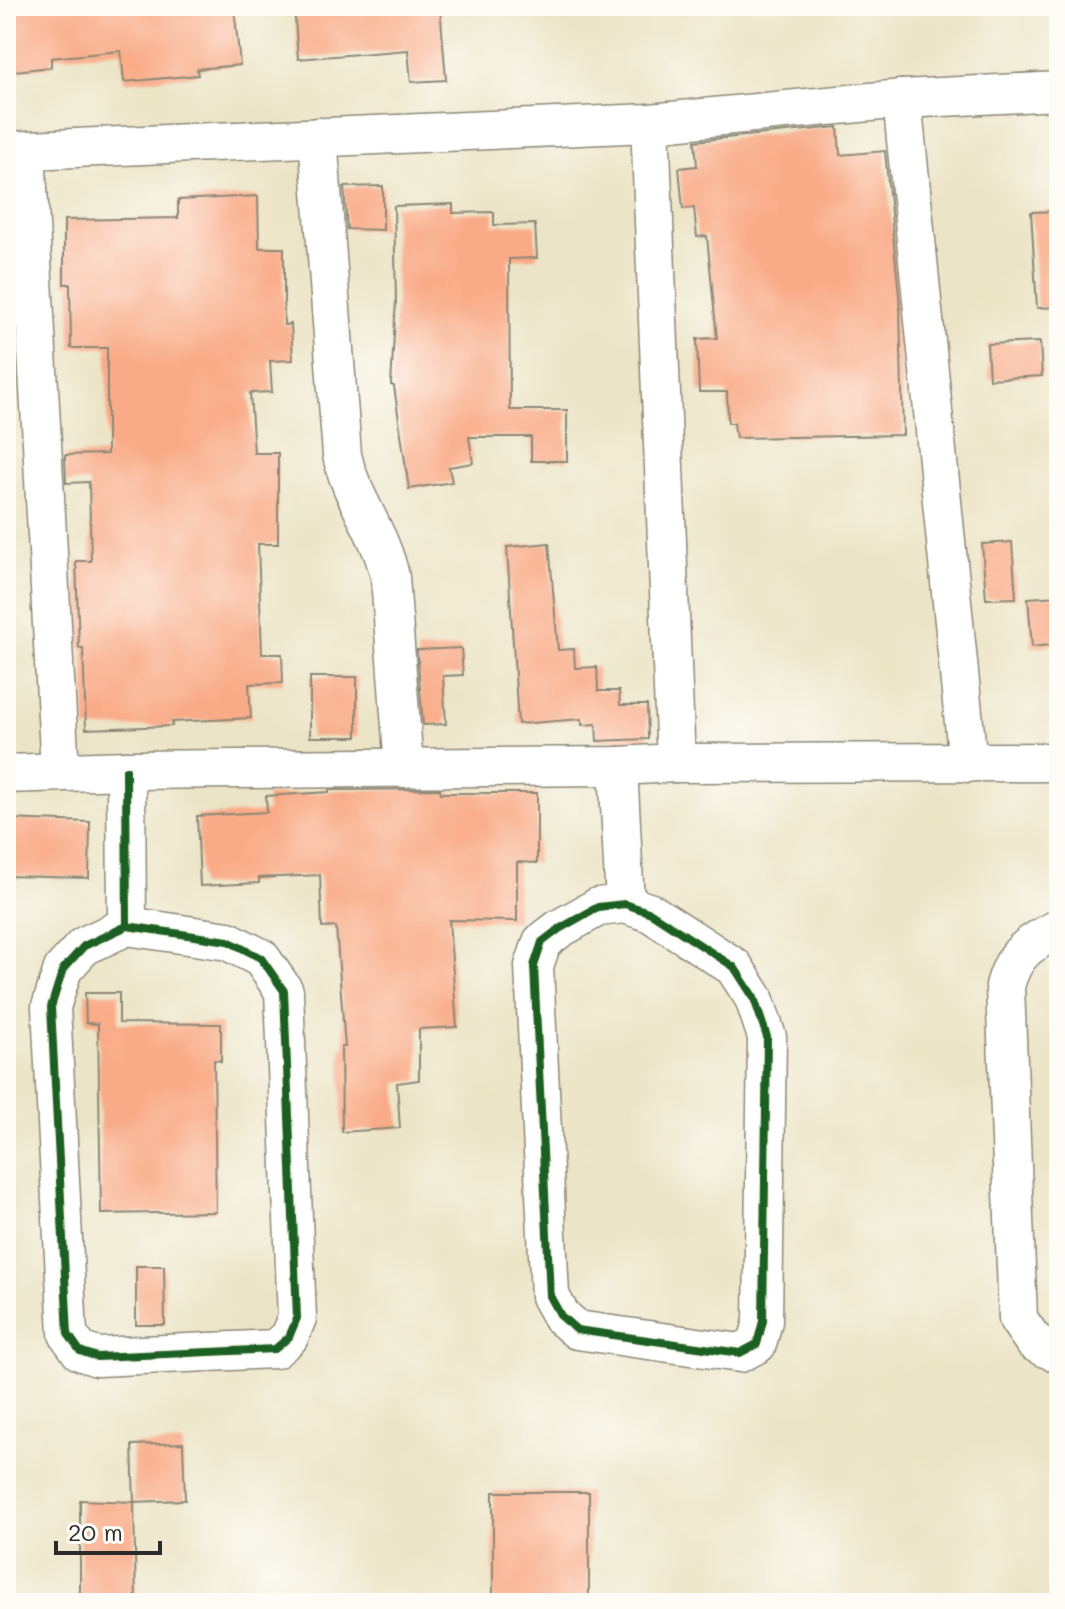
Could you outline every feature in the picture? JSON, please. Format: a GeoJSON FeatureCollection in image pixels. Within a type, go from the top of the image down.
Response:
{"type":"FeatureCollection","features":[{"type":"Feature","properties":{"kind":"street"},"geometry":{"type":"LineString","coordinates":[[60,771],[16,151],[650,123],[902,99],[1059,91]]}},
{"type":"Feature","properties":{"kind":"street"},"geometry":{"type":"LineString","coordinates":[[902,99],[968,763]]}},
{"type":"Feature","properties":{"kind":"street"},"geometry":{"type":"LineString","coordinates":[[650,123],[676,763]]}},
{"type":"Feature","properties":{"kind":"street"},"geometry":{"type":"LineString","coordinates":[[318,137],[342,455],[351,486],[382,549],[390,577],[404,768]]}},
{"type":"Feature","properties":{"kind":"street"},"geometry":{"type":"LineString","coordinates":[[6,774],[676,763],[1059,762]]}},
{"type":"Feature","properties":{"kind":"street"},"geometry":{"type":"LineString","coordinates":[[618,766],[625,904]]}},
{"type":"Feature","properties":{"kind":"street"},"geometry":{"type":"LineString","coordinates":[[126,770],[127,926]]}},
{"type":"Feature","properties":{"kind":"street"},"geometry":{"type":"LineString","coordinates":[[625,904],[651,913],[734,967],[754,998],[767,1037],[763,1321],[757,1344],[740,1353],[577,1330],[561,1316],[550,1296],[534,966],[542,942],[559,929],[598,907],[625,904]]}},
{"type":"Feature","properties":{"kind":"street"},"geometry":{"type":"LineString","coordinates":[[127,926],[228,941],[261,958],[284,991],[297,1318],[289,1337],[275,1349],[97,1357],[80,1351],[68,1334],[51,1007],[63,969],[84,946],[127,926]]}},
{"type":"Feature","properties":{"kind":"street"},"geometry":{"type":"LineString","coordinates":[[1059,928],[1029,943],[1011,965],[1005,986],[1018,1319],[1034,1342],[1059,1354]]}},
{"type":"Feature","properties":{"kind":"building"},"geometry":{"type":"Polygon","coordinates":[[[50,6],[234,6],[240,65],[197,69],[198,75],[124,82],[121,51],[51,58],[51,67],[6,72],[6,11],[50,6]]]}},
{"type":"Feature","properties":{"kind":"building"},"geometry":{"type":"Polygon","coordinates":[[[294,6],[440,6],[446,80],[411,82],[408,50],[298,59],[294,6]]]}},
{"type":"Feature","properties":{"kind":"building"},"geometry":{"type":"Polygon","coordinates":[[[838,127],[840,155],[885,151],[900,306],[903,435],[736,438],[734,423],[728,423],[727,392],[699,392],[697,339],[717,338],[707,236],[697,237],[694,208],[683,209],[679,168],[697,166],[695,141],[838,127]]]}},
{"type":"Feature","properties":{"kind":"building"},"geometry":{"type":"Polygon","coordinates":[[[383,186],[383,230],[347,229],[344,187],[383,186]]]}},
{"type":"Feature","properties":{"kind":"building"},"geometry":{"type":"Polygon","coordinates":[[[258,196],[259,248],[284,248],[284,325],[291,324],[293,360],[270,361],[272,392],[250,393],[254,453],[278,453],[278,544],[258,544],[262,654],[282,654],[283,683],[249,684],[251,718],[172,722],[172,726],[86,729],[76,561],[91,561],[89,482],[66,483],[65,455],[107,454],[107,348],[71,348],[70,284],[64,284],[64,220],[178,218],[178,200],[258,196]]]}},
{"type":"Feature","properties":{"kind":"building"},"geometry":{"type":"Polygon","coordinates":[[[453,204],[453,213],[494,212],[494,225],[535,224],[537,258],[509,259],[510,410],[567,410],[567,461],[531,461],[531,437],[469,437],[473,463],[449,467],[452,482],[409,489],[394,386],[391,385],[396,301],[394,206],[453,204]]]}},
{"type":"Feature","properties":{"kind":"building"},"geometry":{"type":"Polygon","coordinates":[[[1059,211],[1059,307],[1037,308],[1031,212],[1059,211]]]}},
{"type":"Feature","properties":{"kind":"building"},"geometry":{"type":"Polygon","coordinates":[[[1040,342],[1042,376],[989,379],[987,344],[1040,342]]]}},
{"type":"Feature","properties":{"kind":"building"},"geometry":{"type":"Polygon","coordinates":[[[1012,542],[1016,598],[986,599],[982,544],[1012,542]]]}},
{"type":"Feature","properties":{"kind":"building"},"geometry":{"type":"Polygon","coordinates":[[[549,543],[558,650],[574,649],[575,668],[597,667],[598,691],[619,691],[620,705],[647,705],[648,739],[597,741],[596,724],[582,725],[582,719],[518,724],[507,547],[549,543]]]}},
{"type":"Feature","properties":{"kind":"building"},"geometry":{"type":"Polygon","coordinates":[[[1059,596],[1059,644],[1032,647],[1028,598],[1059,596]]]}},
{"type":"Feature","properties":{"kind":"building"},"geometry":{"type":"Polygon","coordinates":[[[461,648],[463,675],[443,676],[446,724],[423,725],[417,650],[461,648]]]}},
{"type":"Feature","properties":{"kind":"building"},"geometry":{"type":"Polygon","coordinates":[[[310,677],[357,677],[357,737],[310,737],[310,677]]]}},
{"type":"Feature","properties":{"kind":"building"},"geometry":{"type":"Polygon","coordinates":[[[440,789],[441,793],[537,793],[537,863],[517,862],[517,921],[449,920],[457,1027],[419,1029],[419,1080],[397,1083],[400,1128],[342,1132],[341,1047],[345,1047],[336,927],[322,928],[320,875],[259,878],[259,883],[200,886],[197,816],[267,812],[266,796],[329,790],[440,789]]]}},
{"type":"Feature","properties":{"kind":"building"},"geometry":{"type":"Polygon","coordinates":[[[6,819],[90,822],[89,878],[6,876],[6,819]]]}},
{"type":"Feature","properties":{"kind":"building"},"geometry":{"type":"Polygon","coordinates":[[[85,993],[119,993],[119,1023],[221,1024],[221,1061],[214,1060],[216,1212],[101,1214],[98,1024],[86,1023],[85,993]]]}},
{"type":"Feature","properties":{"kind":"building"},"geometry":{"type":"Polygon","coordinates":[[[136,1266],[164,1266],[165,1325],[136,1325],[136,1266]]]}},
{"type":"Feature","properties":{"kind":"building"},"geometry":{"type":"Polygon","coordinates":[[[183,1443],[185,1500],[134,1502],[132,1445],[183,1443]]]}},
{"type":"Feature","properties":{"kind":"building"},"geometry":{"type":"Polygon","coordinates":[[[493,1492],[589,1492],[589,1603],[493,1603],[493,1492]]]}},
{"type":"Feature","properties":{"kind":"building"},"geometry":{"type":"Polygon","coordinates":[[[80,1500],[134,1502],[136,1603],[80,1603],[80,1500]]]}},
{"type":"Feature","properties":{"kind":"cycle path"},"geometry":{"type":"LineString","coordinates":[[126,770],[127,926],[84,946],[63,969],[51,1007],[68,1334],[80,1351],[97,1357],[275,1349],[289,1337],[297,1318],[284,991],[261,958],[228,941],[127,926]]}},
{"type":"Feature","properties":{"kind":"cycle path"},"geometry":{"type":"LineString","coordinates":[[625,904],[651,913],[734,967],[754,998],[767,1037],[763,1321],[757,1344],[740,1353],[577,1330],[561,1316],[550,1296],[534,966],[542,942],[559,929],[598,907],[625,904]]}}]}
